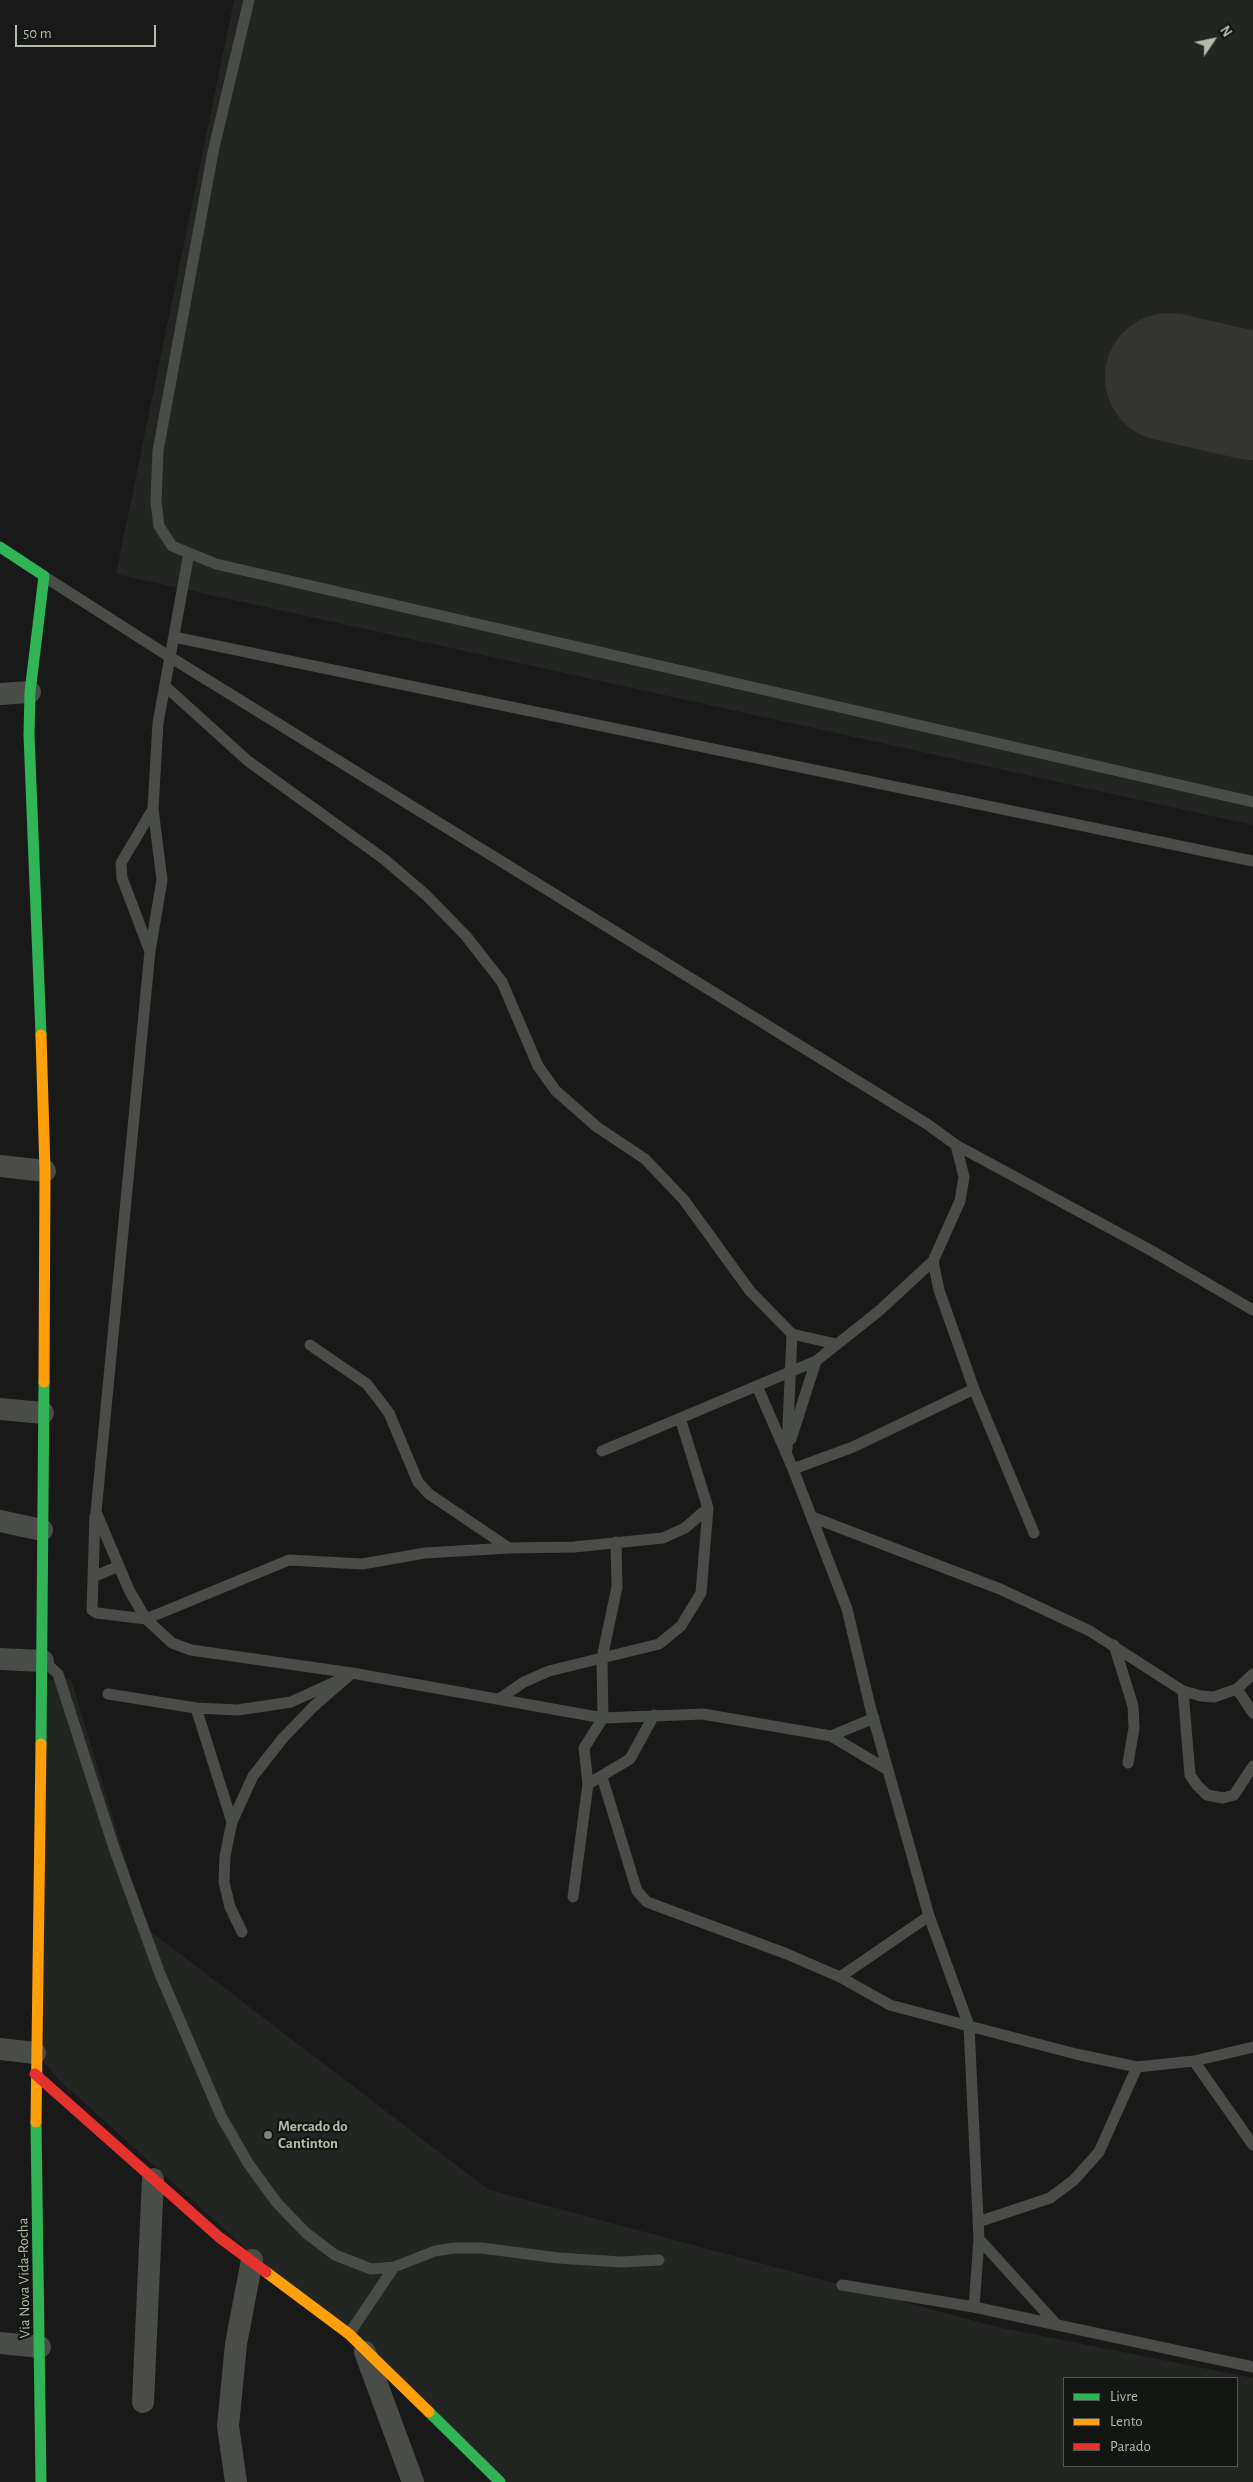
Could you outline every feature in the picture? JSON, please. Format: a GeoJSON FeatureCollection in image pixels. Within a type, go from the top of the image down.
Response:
{"type":"FeatureCollection","features":[{"type":"Feature","properties":{"kind":"street"},"geometry":{"type":"LineString","coordinates":[[0,547],[44,576]]}},
{"type":"Feature","properties":{"kind":"street","name":"Via Nova Vida-Rocha"},"geometry":{"type":"LineString","coordinates":[[41,2482],[35,2063],[43,1661],[42,1530],[45,1171],[36,881],[30,800],[30,692],[44,576]]}},
{"type":"Feature","properties":{"kind":"street"},"geometry":{"type":"LineString","coordinates":[[0,694],[30,692]]}},
{"type":"Feature","properties":{"kind":"street"},"geometry":{"type":"LineString","coordinates":[[0,1166],[45,1171]]}},
{"type":"Feature","properties":{"kind":"street"},"geometry":{"type":"LineString","coordinates":[[0,1409],[43,1413]]}},
{"type":"Feature","properties":{"kind":"street"},"geometry":{"type":"LineString","coordinates":[[0,1521],[42,1530]]}},
{"type":"Feature","properties":{"kind":"street"},"geometry":{"type":"LineString","coordinates":[[0,1659],[43,1661]]}},
{"type":"Feature","properties":{"kind":"street"},"geometry":{"type":"LineString","coordinates":[[0,2048],[35,2063],[153,2179],[219,2237],[349,2334],[365,2352],[500,2482]]}},
{"type":"Feature","properties":{"kind":"street"},"geometry":{"type":"LineString","coordinates":[[144,2402],[153,2179]]}},
{"type":"Feature","properties":{"kind":"street"},"geometry":{"type":"LineString","coordinates":[[236,2482],[228,2426],[236,2344],[252,2260]]}},
{"type":"Feature","properties":{"kind":"street"},"geometry":{"type":"LineString","coordinates":[[0,2343],[40,2347]]}},
{"type":"Feature","properties":{"kind":"street"},"geometry":{"type":"LineString","coordinates":[[365,2352],[413,2482]]}},
{"type":"Feature","properties":{"kind":"lane"},"geometry":{"type":"LineString","coordinates":[[249,0],[214,152],[158,451],[156,502],[159,526],[172,546],[216,564],[1253,802]]}},
{"type":"Feature","properties":{"kind":"lane"},"geometry":{"type":"LineString","coordinates":[[189,553],[158,723],[153,809],[162,880],[150,951],[96,1512],[92,1610],[97,1614],[146,1619],[289,1560],[362,1564],[424,1553],[509,1548],[574,1547],[663,1538],[685,1528],[708,1508]]}},
{"type":"Feature","properties":{"kind":"lane"},"geometry":{"type":"LineString","coordinates":[[44,576],[170,657],[927,1124],[956,1145],[1152,1251],[1253,1310]]}},
{"type":"Feature","properties":{"kind":"lane"},"geometry":{"type":"LineString","coordinates":[[174,638],[1253,861]]}},
{"type":"Feature","properties":{"kind":"lane"},"geometry":{"type":"LineString","coordinates":[[165,686],[248,761],[384,859],[426,895],[466,936],[502,982],[538,1066],[556,1091],[597,1127],[645,1159],[684,1200],[750,1292],[792,1334],[836,1344]]}},
{"type":"Feature","properties":{"kind":"lane"},"geometry":{"type":"LineString","coordinates":[[150,951],[122,878],[121,863],[153,809]]}},
{"type":"Feature","properties":{"kind":"lane"},"geometry":{"type":"LineString","coordinates":[[602,1451],[816,1361],[879,1311],[933,1261],[960,1201],[964,1177],[956,1145]]}},
{"type":"Feature","properties":{"kind":"lane"},"geometry":{"type":"LineString","coordinates":[[933,1261],[939,1290],[974,1389],[1034,1533]]}},
{"type":"Feature","properties":{"kind":"lane"},"geometry":{"type":"LineString","coordinates":[[786,1453],[792,1334]]}},
{"type":"Feature","properties":{"kind":"lane"},"geometry":{"type":"LineString","coordinates":[[310,1345],[367,1384],[389,1413],[418,1482],[429,1494],[509,1548]]}},
{"type":"Feature","properties":{"kind":"lane"},"geometry":{"type":"LineString","coordinates":[[786,1453],[816,1361]]}},
{"type":"Feature","properties":{"kind":"lane"},"geometry":{"type":"LineString","coordinates":[[757,1386],[793,1469],[847,1609],[874,1718],[928,1916],[969,2026],[979,2239],[974,2307]]}},
{"type":"Feature","properties":{"kind":"lane"},"geometry":{"type":"LineString","coordinates":[[793,1469],[853,1447],[974,1389]]}},
{"type":"Feature","properties":{"kind":"lane"},"geometry":{"type":"LineString","coordinates":[[499,1700],[524,1682],[549,1671],[659,1644],[681,1626],[701,1593],[708,1508],[680,1418]]}},
{"type":"Feature","properties":{"kind":"lane"},"geometry":{"type":"LineString","coordinates":[[96,1512],[129,1590],[146,1619],[172,1642],[191,1650],[352,1673],[603,1718],[703,1714],[831,1736],[888,1770]]}},
{"type":"Feature","properties":{"kind":"lane"},"geometry":{"type":"LineString","coordinates":[[812,1517],[1000,1589],[1114,1645],[1184,1691],[1201,1696],[1214,1697],[1237,1689],[1253,1674]]}},
{"type":"Feature","properties":{"kind":"lane"},"geometry":{"type":"LineString","coordinates":[[573,1897],[588,1784],[584,1748],[603,1718],[602,1658],[617,1587],[616,1542]]}},
{"type":"Feature","properties":{"kind":"lane"},"geometry":{"type":"LineString","coordinates":[[93,1577],[119,1566]]}},
{"type":"Feature","properties":{"kind":"lane"},"geometry":{"type":"LineString","coordinates":[[1114,1645],[1133,1706],[1134,1728],[1128,1763]]}},
{"type":"Feature","properties":{"kind":"lane"},"geometry":{"type":"LineString","coordinates":[[43,1661],[58,1674],[67,1697],[114,1848],[160,1974],[222,2116],[248,2163],[277,2202],[306,2233],[335,2255],[371,2269],[394,2267],[434,2251],[454,2248],[482,2248],[558,2258],[621,2262],[659,2260]]}},
{"type":"Feature","properties":{"kind":"lane"},"geometry":{"type":"LineString","coordinates":[[108,1694],[196,1708],[238,1710],[291,1702],[352,1673]]}},
{"type":"Feature","properties":{"kind":"lane"},"geometry":{"type":"LineString","coordinates":[[242,1932],[230,1907],[224,1882],[225,1856],[232,1822],[253,1776],[283,1738],[314,1706],[352,1673]]}},
{"type":"Feature","properties":{"kind":"lane"},"geometry":{"type":"LineString","coordinates":[[1237,1689],[1253,1712]]}},
{"type":"Feature","properties":{"kind":"lane"},"geometry":{"type":"LineString","coordinates":[[1184,1691],[1190,1774],[1197,1785],[1207,1794],[1223,1798],[1234,1795],[1253,1766]]}},
{"type":"Feature","properties":{"kind":"lane"},"geometry":{"type":"LineString","coordinates":[[196,1708],[232,1822]]}},
{"type":"Feature","properties":{"kind":"lane"},"geometry":{"type":"LineString","coordinates":[[588,1784],[630,1759],[654,1715]]}},
{"type":"Feature","properties":{"kind":"lane"},"geometry":{"type":"LineString","coordinates":[[831,1736],[874,1718]]}},
{"type":"Feature","properties":{"kind":"lane"},"geometry":{"type":"LineString","coordinates":[[602,1777],[636,1891],[647,1902],[787,1954],[840,1977],[890,2005],[1137,2067],[1194,2061],[1253,2047]]}},
{"type":"Feature","properties":{"kind":"lane"},"geometry":{"type":"LineString","coordinates":[[840,1977],[928,1916]]}},
{"type":"Feature","properties":{"kind":"lane"},"geometry":{"type":"LineString","coordinates":[[1194,2061],[1253,2145]]}},
{"type":"Feature","properties":{"kind":"lane"},"geometry":{"type":"LineString","coordinates":[[978,2222],[1050,2198],[1074,2180],[1099,2152],[1137,2067]]}},
{"type":"Feature","properties":{"kind":"lane"},"geometry":{"type":"LineString","coordinates":[[979,2239],[1056,2324]]}},
{"type":"Feature","properties":{"kind":"lane"},"geometry":{"type":"LineString","coordinates":[[349,2334],[394,2267]]}},
{"type":"Feature","properties":{"kind":"lane"},"geometry":{"type":"LineString","coordinates":[[842,2285],[974,2307],[1253,2366]]}},
{"type":"Feature","properties":{"kind":"shaded area"},"geometry":{"type":"Polygon","coordinates":[[[234,0],[1253,0],[1253,825],[116,574],[234,0]]]}},
{"type":"Feature","properties":{"kind":"shaded area","name":"Mercado do Cantinton"},"geometry":{"type":"Polygon","coordinates":[[[71,1679],[146,1928],[489,2190],[997,2327],[1253,2378],[1253,2482],[505,2482],[59,2080],[44,2062],[40,1681],[71,1679]]]}},
{"type":"Feature","properties":{"kind":"runway"},"geometry":{"type":"LineString","coordinates":[[1169,377],[1253,396]]}},
{"type":"Feature","properties":{"kind":"traffic: fast"},"geometry":{"type":"LineString","coordinates":[[0,547],[44,576],[30,692],[29,735],[41,1035]]}},
{"type":"Feature","properties":{"kind":"traffic: fast"},"geometry":{"type":"LineString","coordinates":[[41,1744],[44,1382]]}},
{"type":"Feature","properties":{"kind":"traffic: fast"},"geometry":{"type":"LineString","coordinates":[[36,2122],[41,2482]]}},
{"type":"Feature","properties":{"kind":"traffic: fast"},"geometry":{"type":"LineString","coordinates":[[429,2412],[500,2482]]}},
{"type":"Feature","properties":{"kind":"traffic: slow"},"geometry":{"type":"LineString","coordinates":[[41,1035],[45,1171],[44,1382]]}},
{"type":"Feature","properties":{"kind":"traffic: slow"},"geometry":{"type":"LineString","coordinates":[[36,2122],[41,1744]]}},
{"type":"Feature","properties":{"kind":"traffic: slow"},"geometry":{"type":"LineString","coordinates":[[266,2272],[349,2334],[429,2412]]}},
{"type":"Feature","properties":{"kind":"traffic: jam"},"geometry":{"type":"LineString","coordinates":[[35,2074],[219,2237],[266,2272]]}},
{"type":"Feature","properties":{"kind":"place","name":"Mercado do Cantinton"},"geometry":{"type":"Point","coordinates":[268,2135]}}]}
